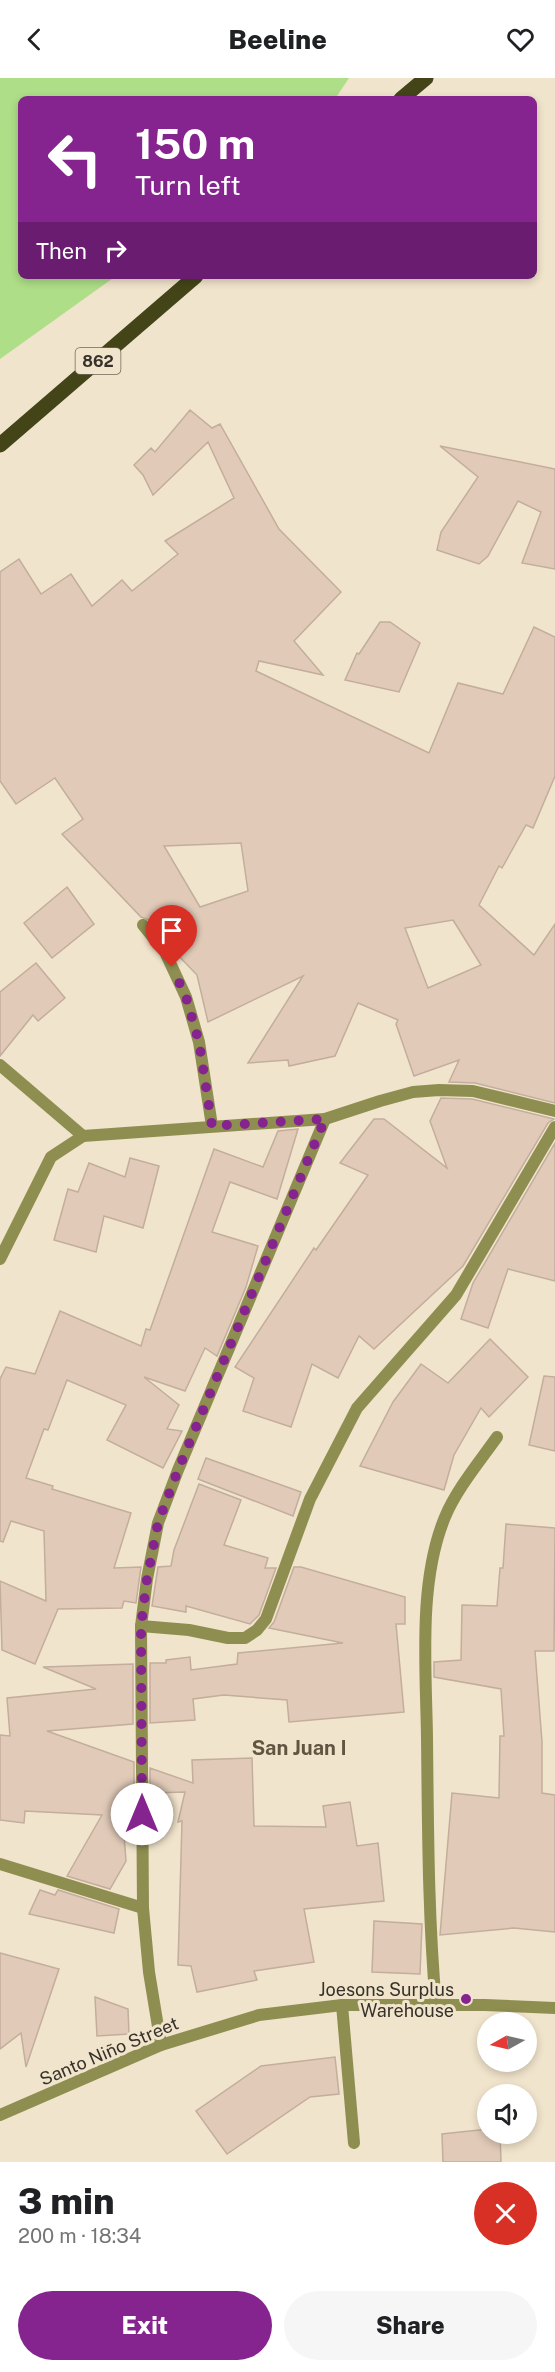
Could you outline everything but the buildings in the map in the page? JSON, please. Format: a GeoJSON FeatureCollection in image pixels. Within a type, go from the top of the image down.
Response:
{"type":"FeatureCollection","features":[{"type":"Feature","properties":{"kind":"main road"},"geometry":{"type":"LineString","coordinates":[[405,96],[426,78]]}},
{"type":"Feature","properties":{"kind":"main road","name":"862"},"geometry":{"type":"LineString","coordinates":[[0,445],[193,279]]}},
{"type":"Feature","properties":{"kind":"street"},"geometry":{"type":"LineString","coordinates":[[143,926],[165,952],[186,997],[199,1042],[212,1126]]}},
{"type":"Feature","properties":{"kind":"street"},"geometry":{"type":"LineString","coordinates":[[0,1065],[83,1136]]}},
{"type":"Feature","properties":{"kind":"street"},"geometry":{"type":"LineString","coordinates":[[0,1259],[51,1157],[83,1136],[325,1119],[413,1092],[439,1090],[473,1091],[555,1112]]}},
{"type":"Feature","properties":{"kind":"street"},"geometry":{"type":"LineString","coordinates":[[161,2045],[149,1972],[143,1908],[141,1626],[147,1579],[158,1523],[178,1470],[325,1119]]}},
{"type":"Feature","properties":{"kind":"street"},"geometry":{"type":"LineString","coordinates":[[141,1626],[189,1630],[228,1638],[245,1638],[258,1630],[266,1619],[310,1499],[357,1407],[456,1295],[555,1127]]}},
{"type":"Feature","properties":{"kind":"street"},"geometry":{"type":"LineString","coordinates":[[436,2005],[431,1954],[428,1846],[427,1602],[435,1548],[445,1515],[497,1437]]}},
{"type":"Feature","properties":{"kind":"street"},"geometry":{"type":"LineString","coordinates":[[0,1864],[143,1908]]}},
{"type":"Feature","properties":{"kind":"street"},"geometry":{"type":"LineString","coordinates":[[342,2005],[354,2143]]}},
{"type":"Feature","properties":{"kind":"street","name":"Santo Niño Street"},"geometry":{"type":"LineString","coordinates":[[0,2115],[161,2045],[259,2015],[342,2005],[555,2008]]}},
{"type":"Feature","properties":{"kind":"shaded area"},"geometry":{"type":"Polygon","coordinates":[[[0,78],[349,78],[337,96],[18,96],[18,279],[112,279],[0,359],[0,78]]]}},
{"type":"Feature","properties":{"kind":"place","name":"Joesons Surplus Warehouse"},"geometry":{"type":"Point","coordinates":[466,1999]}},
{"type":"Feature","properties":{"kind":"district","name":"San Juan I"},"geometry":{"type":"Point","coordinates":[299,1748]}},
{"type":"Feature","properties":{"kind":"route"},"geometry":{"type":"LineString","coordinates":[[142,1814],[141,1626],[158,1523],[325,1119],[212,1126],[199,1042],[186,997],[172,967]]}}]}
